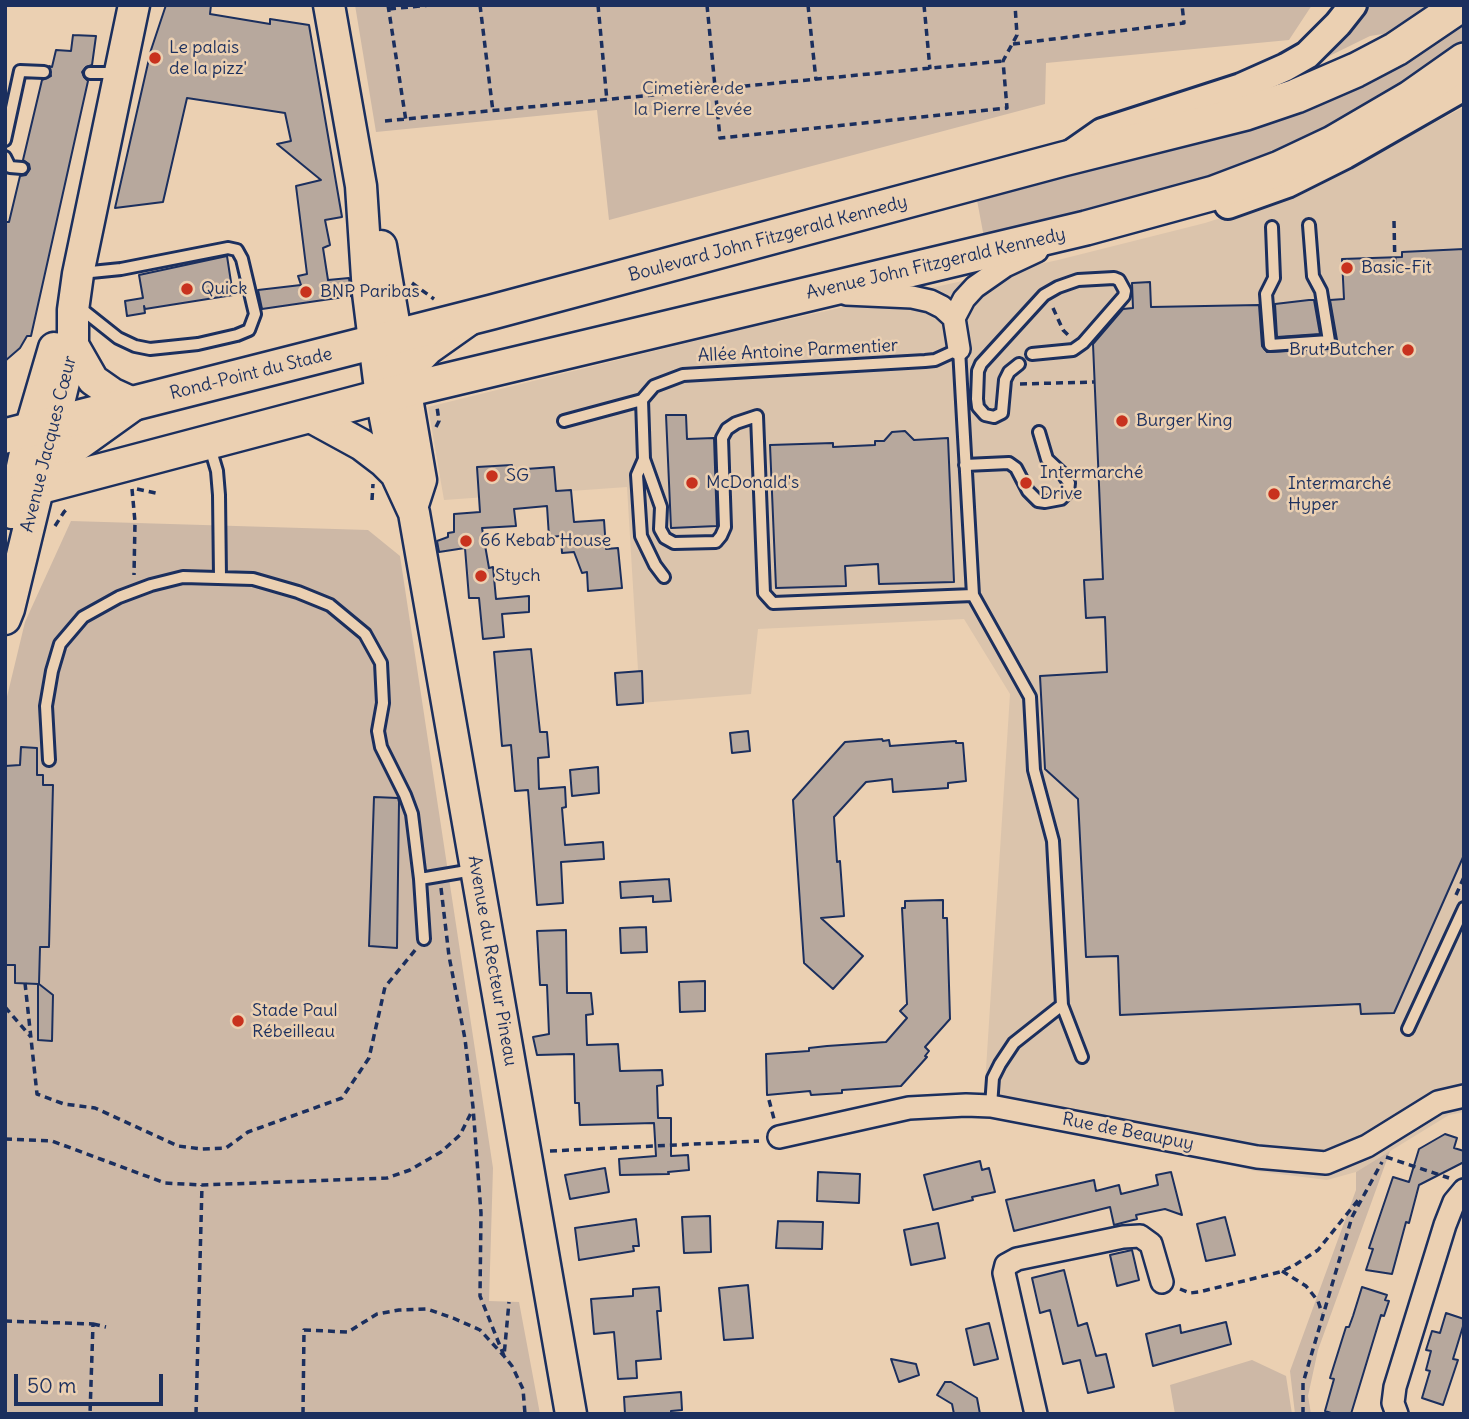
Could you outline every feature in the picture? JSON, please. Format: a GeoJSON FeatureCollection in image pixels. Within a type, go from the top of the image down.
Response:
{"type":"FeatureCollection","features":[{"type":"Feature","properties":{"kind":"main road","name":"Avenue Jacques Cœur"},"geometry":{"type":"LineString","coordinates":[[5,545],[26,486],[30,430],[73,345],[73,306],[105,73],[134,5]]}},
{"type":"Feature","properties":{"kind":"main road","name":"Avenue du Recteur Pineau"},"geometry":{"type":"LineString","coordinates":[[329,5],[361,186],[383,254],[385,339],[421,480],[412,508]]}},
{"type":"Feature","properties":{"kind":"main road"},"geometry":{"type":"LineString","coordinates":[[1063,159],[1246,113],[1296,96],[1396,49],[1461,5]]}},
{"type":"Feature","properties":{"kind":"main road","name":"Avenue John Fitzgerald Kennedy"},"geometry":{"type":"LineString","coordinates":[[397,388],[816,293],[1086,228],[1214,193],[1280,168],[1360,129],[1464,60]]}},
{"type":"Feature","properties":{"kind":"main road","name":"Boulevard John Fitzgerald Kennedy"},"geometry":{"type":"LineString","coordinates":[[472,317],[1063,159]]}},
{"type":"Feature","properties":{"kind":"main road","name":"Avenue Jacques Cœur"},"geometry":{"type":"LineString","coordinates":[[5,618],[9,609],[26,486],[30,430],[56,342],[73,306]]}},
{"type":"Feature","properties":{"kind":"main road"},"geometry":{"type":"LineString","coordinates":[[26,486],[309,416],[397,388],[428,348],[472,317]]}},
{"type":"Feature","properties":{"kind":"main road","name":"Rond-Point du Stade"},"geometry":{"type":"LineString","coordinates":[[30,430],[472,317]]}},
{"type":"Feature","properties":{"kind":"main road"},"geometry":{"type":"LineString","coordinates":[[26,486],[135,404],[113,394],[93,380],[73,345]]}},
{"type":"Feature","properties":{"kind":"main road","name":"Avenue du Recteur Pineau"},"geometry":{"type":"LineString","coordinates":[[397,388],[396,474],[412,508],[571,1414]]}},
{"type":"Feature","properties":{"kind":"main road"},"geometry":{"type":"LineString","coordinates":[[309,416],[362,445],[396,474]]}},
{"type":"Feature","properties":{"kind":"street"},"geometry":{"type":"LineString","coordinates":[[1063,159],[1101,132],[1241,87],[1296,62],[1324,39],[1353,5]]}},
{"type":"Feature","properties":{"kind":"street"},"geometry":{"type":"LineString","coordinates":[[958,349],[954,318],[964,299],[975,287],[1005,266],[1086,228],[1139,231],[1287,184],[1345,155],[1464,87]]}},
{"type":"Feature","properties":{"kind":"street"},"geometry":{"type":"LineString","coordinates":[[816,293],[912,297],[942,307],[954,318]]}},
{"type":"Feature","properties":{"kind":"street","name":"Rue de Beaupuy"},"geometry":{"type":"LineString","coordinates":[[779,1138],[909,1108],[991,1106],[1257,1157],[1316,1164],[1376,1151],[1438,1102],[1464,1096]]}},
{"type":"Feature","properties":{"kind":"street"},"geometry":{"type":"LineString","coordinates":[[1397,1414],[1393,1403],[1395,1387],[1445,1225],[1460,1186]]}},
{"type":"Feature","properties":{"kind":"street"},"geometry":{"type":"LineString","coordinates":[[1036,1414],[1004,1273],[1006,1265],[1017,1259],[1123,1237],[1140,1236],[1151,1244],[1162,1282]]}},
{"type":"Feature","properties":{"kind":"lane"},"geometry":{"type":"LineString","coordinates":[[5,139],[20,71],[44,72]]}},
{"type":"Feature","properties":{"kind":"lane"},"geometry":{"type":"LineString","coordinates":[[5,157],[10,167],[22,169]]}},
{"type":"Feature","properties":{"kind":"lane"},"geometry":{"type":"LineString","coordinates":[[1272,227],[1274,278],[1266,294],[1270,345],[1329,341],[1321,291],[1313,276],[1309,225]]}},
{"type":"Feature","properties":{"kind":"lane"},"geometry":{"type":"LineString","coordinates":[[73,306],[118,338],[150,349],[226,339],[249,330],[254,319],[255,308],[243,259],[237,250],[228,248],[121,269],[78,274]]}},
{"type":"Feature","properties":{"kind":"lane"},"geometry":{"type":"LineString","coordinates":[[1019,364],[1009,372],[1005,380],[1002,413],[994,417],[985,415],[978,407],[978,371],[1042,298],[1058,287],[1078,280],[1119,280],[1125,291],[1124,296],[1079,346],[1073,350],[1032,354]]}},
{"type":"Feature","properties":{"kind":"lane"},"geometry":{"type":"LineString","coordinates":[[958,349],[973,594],[1030,697],[1034,770],[1053,841],[1062,1004],[1082,1057]]}},
{"type":"Feature","properties":{"kind":"lane","name":"Allée Antoine Parmentier"},"geometry":{"type":"LineString","coordinates":[[564,421],[642,400],[654,386],[683,375],[925,361],[935,360],[958,349]]}},
{"type":"Feature","properties":{"kind":"lane"},"geometry":{"type":"LineString","coordinates":[[642,400],[644,458],[661,507],[660,529],[665,538],[674,543],[716,542],[725,527],[722,438],[727,429],[736,423],[757,416],[764,593],[773,603],[973,594]]}},
{"type":"Feature","properties":{"kind":"lane"},"geometry":{"type":"LineString","coordinates":[[965,464],[1009,463],[1016,468],[1028,491],[1038,501],[1061,499],[1068,492],[1069,484],[1063,474],[1047,459],[1039,432]]}},
{"type":"Feature","properties":{"kind":"lane"},"geometry":{"type":"LineString","coordinates":[[209,442],[217,471],[219,495],[220,577]]}},
{"type":"Feature","properties":{"kind":"lane"},"geometry":{"type":"LineString","coordinates":[[644,458],[637,475],[641,536],[664,577]]}},
{"type":"Feature","properties":{"kind":"lane"},"geometry":{"type":"LineString","coordinates":[[49,760],[46,706],[52,671],[60,643],[83,617],[133,592],[183,578],[253,579],[330,605],[365,634],[381,663],[383,703],[378,731],[390,767],[412,814],[424,939]]}},
{"type":"Feature","properties":{"kind":"lane"},"geometry":{"type":"LineString","coordinates":[[420,879],[475,869]]}},
{"type":"Feature","properties":{"kind":"lane"},"geometry":{"type":"LineString","coordinates":[[1408,1029],[1464,908]]}},
{"type":"Feature","properties":{"kind":"lane"},"geometry":{"type":"LineString","coordinates":[[991,1106],[993,1078],[1014,1043],[1062,1004]]}},
{"type":"Feature","properties":{"kind":"path"},"geometry":{"type":"LineString","coordinates":[[406,121],[388,7],[430,5]]}},
{"type":"Feature","properties":{"kind":"path"},"geometry":{"type":"LineString","coordinates":[[480,5],[493,112]]}},
{"type":"Feature","properties":{"kind":"path"},"geometry":{"type":"LineString","coordinates":[[598,5],[607,101]]}},
{"type":"Feature","properties":{"kind":"path"},"geometry":{"type":"LineString","coordinates":[[706,5],[720,138],[1007,108],[1003,61],[1017,36],[1015,5]]}},
{"type":"Feature","properties":{"kind":"path"},"geometry":{"type":"LineString","coordinates":[[808,5],[816,80]]}},
{"type":"Feature","properties":{"kind":"path"},"geometry":{"type":"LineString","coordinates":[[924,5],[930,68]]}},
{"type":"Feature","properties":{"kind":"path"},"geometry":{"type":"LineString","coordinates":[[1012,44],[1184,23],[1182,5]]}},
{"type":"Feature","properties":{"kind":"path"},"geometry":{"type":"LineString","coordinates":[[385,121],[1003,61]]}},
{"type":"Feature","properties":{"kind":"path"},"geometry":{"type":"LineString","coordinates":[[1394,221],[1395,271]]}},
{"type":"Feature","properties":{"kind":"path"},"geometry":{"type":"LineString","coordinates":[[1042,298],[1055,310],[1063,330],[1079,346]]}},
{"type":"Feature","properties":{"kind":"path"},"geometry":{"type":"LineString","coordinates":[[1005,380],[1018,384],[1095,382]]}},
{"type":"Feature","properties":{"kind":"path"},"geometry":{"type":"LineString","coordinates":[[132,487],[135,522],[133,592]]}},
{"type":"Feature","properties":{"kind":"path"},"geometry":{"type":"LineString","coordinates":[[120,491],[132,487],[160,494]]}},
{"type":"Feature","properties":{"kind":"path"},"geometry":{"type":"LineString","coordinates":[[51,534],[64,512],[73,504]]}},
{"type":"Feature","properties":{"kind":"path"},"geometry":{"type":"LineString","coordinates":[[440,876],[449,956],[465,1039],[473,1107],[481,1213],[480,1296],[504,1356]]}},
{"type":"Feature","properties":{"kind":"path"},"geometry":{"type":"LineString","coordinates":[[25,984],[37,1094],[64,1104],[95,1108],[178,1146],[226,1148],[247,1132],[342,1098],[369,1058],[385,987],[424,939]]}},
{"type":"Feature","properties":{"kind":"path"},"geometry":{"type":"LineString","coordinates":[[5,1007],[31,1037]]}},
{"type":"Feature","properties":{"kind":"path"},"geometry":{"type":"LineString","coordinates":[[5,1139],[52,1141],[165,1183],[202,1185],[387,1178],[410,1170],[441,1152],[460,1135],[473,1107]]}},
{"type":"Feature","properties":{"kind":"path"},"geometry":{"type":"LineString","coordinates":[[544,1151],[779,1138]]}},
{"type":"Feature","properties":{"kind":"path"},"geometry":{"type":"LineString","coordinates":[[1303,1414],[1303,1383],[1322,1314],[1352,1217],[1366,1189],[1376,1151],[1460,1186]]}},
{"type":"Feature","properties":{"kind":"path"},"geometry":{"type":"LineString","coordinates":[[196,1414],[202,1185]]}},
{"type":"Feature","properties":{"kind":"path"},"geometry":{"type":"LineString","coordinates":[[1162,1282],[1194,1293],[1282,1271],[1318,1250],[1366,1189]]}},
{"type":"Feature","properties":{"kind":"path"},"geometry":{"type":"LineString","coordinates":[[1282,1271],[1306,1286],[1318,1301],[1322,1314]]}},
{"type":"Feature","properties":{"kind":"path"},"geometry":{"type":"LineString","coordinates":[[504,1356],[509,1302]]}},
{"type":"Feature","properties":{"kind":"path"},"geometry":{"type":"LineString","coordinates":[[303,1414],[304,1330],[348,1332],[377,1314],[426,1309],[480,1330],[512,1366],[523,1389],[525,1414]]}},
{"type":"Feature","properties":{"kind":"path"},"geometry":{"type":"LineString","coordinates":[[5,1321],[93,1324],[106,1327]]}},
{"type":"Feature","properties":{"kind":"path"},"geometry":{"type":"LineString","coordinates":[[90,1414],[93,1324]]}},
{"type":"Feature","properties":{"kind":"shaded area"},"geometry":{"type":"Polygon","coordinates":[[[1464,107],[1464,1112],[1449,1115],[1356,1172],[1327,1180],[1255,1171],[1160,1148],[983,1116],[1010,694],[964,619],[758,629],[751,694],[640,703],[627,487],[444,500],[428,407],[735,331],[1058,260],[1205,223],[1286,197],[1338,174],[1464,107]]]}},
{"type":"Feature","properties":{"kind":"green space","name":"Cimetière de la Pierre Levée"},"geometry":{"type":"Polygon","coordinates":[[[355,5],[1312,5],[1289,40],[1046,63],[1045,104],[609,220],[597,110],[376,132],[355,5]]]}},
{"type":"Feature","properties":{"kind":"green space"},"geometry":{"type":"Polygon","coordinates":[[[1361,5],[1433,5],[1389,33],[1370,36],[1309,66],[1361,5]]]}},
{"type":"Feature","properties":{"kind":"green space"},"geometry":{"type":"Polygon","coordinates":[[[1464,11],[1464,50],[1286,156],[985,243],[977,200],[1028,178],[1233,125],[1464,11]]]}},
{"type":"Feature","properties":{"kind":"green space","name":"Stade Paul Rébeilleau"},"geometry":{"type":"Polygon","coordinates":[[[71,521],[368,530],[400,556],[493,1168],[489,1301],[519,1302],[540,1414],[5,1414],[5,705],[25,622],[71,521]]]}},
{"type":"Feature","properties":{"kind":"green space"},"geometry":{"type":"Polygon","coordinates":[[[1390,1151],[1318,1350],[1308,1396],[1311,1414],[1295,1414],[1290,1371],[1356,1190],[1356,1172],[1390,1151]]]}},
{"type":"Feature","properties":{"kind":"green space"},"geometry":{"type":"Polygon","coordinates":[[[1252,1360],[1286,1376],[1292,1414],[1175,1414],[1170,1385],[1252,1360]]]}},
{"type":"Feature","properties":{"kind":"building"},"geometry":{"type":"Polygon","coordinates":[[[166,5],[211,5],[210,14],[270,24],[270,19],[309,25],[342,217],[325,220],[330,245],[323,248],[328,280],[349,278],[351,296],[262,309],[258,290],[301,285],[298,276],[307,274],[296,186],[321,180],[277,144],[291,141],[285,113],[187,98],[163,202],[115,208],[151,50],[166,5]]]}},
{"type":"Feature","properties":{"kind":"building"},"geometry":{"type":"Polygon","coordinates":[[[73,35],[96,36],[92,65],[82,72],[88,81],[31,336],[27,336],[20,348],[5,361],[5,222],[9,222],[20,176],[26,175],[30,169],[29,164],[23,160],[42,80],[51,76],[49,66],[52,67],[56,50],[71,51],[73,35]]]}},
{"type":"Feature","properties":{"kind":"building"},"geometry":{"type":"Polygon","coordinates":[[[1464,249],[1464,855],[1394,1013],[1361,1014],[1360,1004],[1120,1015],[1118,956],[1086,957],[1078,799],[1045,769],[1040,676],[1107,672],[1105,617],[1086,618],[1084,580],[1103,579],[1093,344],[1123,309],[1133,308],[1132,283],[1150,282],[1151,307],[1259,305],[1262,346],[1267,352],[1330,349],[1336,345],[1337,340],[1330,300],[1344,299],[1342,259],[1402,257],[1402,252],[1464,249]]]}},
{"type":"Feature","properties":{"kind":"building","name":"Quick"},"geometry":{"type":"Polygon","coordinates":[[[227,256],[233,295],[145,309],[144,306],[145,313],[127,316],[125,301],[143,298],[139,275],[227,256]]]}},
{"type":"Feature","properties":{"kind":"building"},"geometry":{"type":"Polygon","coordinates":[[[1314,300],[1320,334],[1277,337],[1275,304],[1314,300]]]}},
{"type":"Feature","properties":{"kind":"building","name":"McDonald's"},"geometry":{"type":"Polygon","coordinates":[[[666,415],[686,415],[687,439],[714,438],[717,526],[671,528],[666,415]]]}},
{"type":"Feature","properties":{"kind":"building"},"geometry":{"type":"Polygon","coordinates":[[[905,431],[914,440],[948,438],[954,582],[879,584],[878,564],[845,566],[846,586],[776,588],[770,445],[875,445],[875,441],[884,441],[892,432],[905,431]]]}},
{"type":"Feature","properties":{"kind":"building"},"geometry":{"type":"Polygon","coordinates":[[[512,465],[512,470],[554,467],[556,491],[571,490],[574,522],[604,520],[606,549],[618,548],[622,588],[588,591],[587,572],[582,573],[574,552],[562,553],[561,536],[549,537],[547,506],[514,509],[516,526],[482,528],[489,568],[493,567],[496,599],[529,596],[529,612],[502,614],[504,637],[483,639],[479,598],[469,598],[465,548],[439,552],[437,541],[454,532],[454,514],[480,512],[477,467],[512,465]]]}},
{"type":"Feature","properties":{"kind":"building"},"geometry":{"type":"Polygon","coordinates":[[[531,649],[540,732],[547,732],[549,757],[538,758],[539,789],[565,787],[566,807],[562,808],[565,845],[603,842],[604,859],[561,862],[563,903],[537,905],[528,790],[515,791],[511,745],[502,746],[494,652],[531,649]]]}},
{"type":"Feature","properties":{"kind":"building"},"geometry":{"type":"Polygon","coordinates":[[[642,671],[643,703],[617,705],[615,673],[642,671]]]}},
{"type":"Feature","properties":{"kind":"building"},"geometry":{"type":"Polygon","coordinates":[[[748,731],[750,751],[732,753],[730,733],[748,731]]]}},
{"type":"Feature","properties":{"kind":"building"},"geometry":{"type":"Polygon","coordinates":[[[889,740],[890,746],[956,741],[963,743],[966,781],[948,783],[948,788],[893,792],[892,779],[866,782],[834,817],[844,916],[821,918],[863,956],[833,989],[804,963],[793,800],[845,742],[889,740]]]}},
{"type":"Feature","properties":{"kind":"building"},"geometry":{"type":"Polygon","coordinates":[[[21,747],[37,748],[37,775],[43,775],[43,785],[53,785],[49,947],[40,947],[39,984],[53,995],[52,1041],[38,1040],[38,984],[15,983],[15,965],[5,965],[5,766],[20,765],[21,747]]]}},
{"type":"Feature","properties":{"kind":"building"},"geometry":{"type":"Polygon","coordinates":[[[598,767],[599,793],[572,796],[570,770],[598,767]]]}},
{"type":"Feature","properties":{"kind":"building"},"geometry":{"type":"Polygon","coordinates":[[[374,797],[398,798],[399,802],[397,948],[369,946],[374,797]]]}},
{"type":"Feature","properties":{"kind":"building"},"geometry":{"type":"Polygon","coordinates":[[[669,879],[671,901],[653,902],[653,896],[621,898],[620,882],[669,879]]]}},
{"type":"Feature","properties":{"kind":"building"},"geometry":{"type":"Polygon","coordinates":[[[943,900],[943,918],[947,918],[950,1019],[925,1047],[929,1051],[925,1056],[927,1057],[901,1086],[842,1090],[842,1093],[811,1095],[810,1091],[767,1095],[766,1054],[886,1042],[907,1018],[900,1011],[907,1004],[902,908],[905,908],[905,901],[943,900]]]}},
{"type":"Feature","properties":{"kind":"building"},"geometry":{"type":"Polygon","coordinates":[[[646,927],[647,952],[621,953],[620,928],[646,927]]]}},
{"type":"Feature","properties":{"kind":"building"},"geometry":{"type":"Polygon","coordinates":[[[566,930],[567,993],[591,993],[593,1014],[586,1015],[587,1045],[618,1044],[620,1071],[662,1070],[663,1085],[657,1086],[658,1118],[671,1118],[671,1156],[688,1155],[689,1170],[668,1172],[669,1174],[620,1175],[619,1159],[656,1156],[654,1123],[580,1125],[579,1103],[575,1103],[574,1054],[537,1055],[533,1037],[549,1034],[547,985],[540,985],[537,931],[566,930]]]}},
{"type":"Feature","properties":{"kind":"building"},"geometry":{"type":"Polygon","coordinates":[[[705,981],[705,1011],[680,1012],[679,982],[705,981]]]}},
{"type":"Feature","properties":{"kind":"building"},"geometry":{"type":"Polygon","coordinates":[[[1445,1134],[1457,1138],[1454,1148],[1464,1151],[1464,1162],[1419,1185],[1392,1274],[1366,1270],[1373,1249],[1369,1248],[1393,1177],[1409,1182],[1419,1149],[1445,1134]]]}},
{"type":"Feature","properties":{"kind":"building"},"geometry":{"type":"Polygon","coordinates":[[[980,1161],[982,1170],[989,1168],[995,1192],[933,1210],[924,1175],[980,1161]]]}},
{"type":"Feature","properties":{"kind":"building"},"geometry":{"type":"Polygon","coordinates":[[[605,1168],[609,1192],[570,1199],[565,1175],[605,1168]]]}},
{"type":"Feature","properties":{"kind":"building"},"geometry":{"type":"Polygon","coordinates":[[[818,1172],[860,1174],[859,1203],[817,1201],[818,1172]]]}},
{"type":"Feature","properties":{"kind":"building"},"geometry":{"type":"Polygon","coordinates":[[[1171,1172],[1182,1215],[1165,1209],[1136,1215],[1137,1219],[1114,1225],[1110,1207],[1014,1231],[1006,1200],[1094,1180],[1096,1191],[1119,1185],[1121,1194],[1158,1185],[1156,1175],[1171,1172]]]}},
{"type":"Feature","properties":{"kind":"building"},"geometry":{"type":"Polygon","coordinates":[[[710,1216],[711,1252],[684,1253],[682,1217],[710,1216]]]}},
{"type":"Feature","properties":{"kind":"building"},"geometry":{"type":"Polygon","coordinates":[[[1225,1217],[1235,1255],[1206,1261],[1197,1224],[1225,1217]]]}},
{"type":"Feature","properties":{"kind":"building"},"geometry":{"type":"Polygon","coordinates":[[[636,1219],[639,1246],[633,1246],[634,1251],[579,1260],[575,1228],[636,1219]]]}},
{"type":"Feature","properties":{"kind":"building"},"geometry":{"type":"Polygon","coordinates":[[[778,1221],[823,1222],[822,1249],[776,1248],[778,1221]]]}},
{"type":"Feature","properties":{"kind":"building"},"geometry":{"type":"Polygon","coordinates":[[[938,1223],[945,1258],[911,1265],[904,1230],[938,1223]]]}},
{"type":"Feature","properties":{"kind":"building"},"geometry":{"type":"Polygon","coordinates":[[[1132,1250],[1139,1280],[1117,1286],[1110,1255],[1132,1250]]]}},
{"type":"Feature","properties":{"kind":"building"},"geometry":{"type":"Polygon","coordinates":[[[1064,1270],[1078,1326],[1087,1323],[1096,1356],[1106,1354],[1114,1387],[1088,1393],[1080,1360],[1063,1364],[1050,1310],[1040,1313],[1032,1278],[1064,1270]]]}},
{"type":"Feature","properties":{"kind":"building"},"geometry":{"type":"Polygon","coordinates":[[[748,1285],[753,1338],[724,1340],[719,1288],[748,1285]]]}},
{"type":"Feature","properties":{"kind":"building"},"geometry":{"type":"Polygon","coordinates":[[[659,1287],[661,1311],[657,1311],[661,1359],[636,1361],[637,1378],[618,1379],[614,1332],[594,1334],[591,1299],[633,1296],[633,1289],[659,1287]]]}},
{"type":"Feature","properties":{"kind":"building"},"geometry":{"type":"Polygon","coordinates":[[[1362,1287],[1387,1295],[1385,1300],[1389,1301],[1384,1316],[1381,1315],[1351,1414],[1334,1414],[1325,1411],[1334,1379],[1330,1378],[1362,1287]]]}},
{"type":"Feature","properties":{"kind":"building"},"geometry":{"type":"Polygon","coordinates":[[[1446,1313],[1464,1319],[1464,1323],[1453,1359],[1458,1360],[1443,1405],[1422,1398],[1430,1371],[1426,1370],[1431,1351],[1426,1350],[1432,1331],[1440,1333],[1446,1313]]]}},
{"type":"Feature","properties":{"kind":"building"},"geometry":{"type":"Polygon","coordinates":[[[1226,1322],[1231,1344],[1153,1366],[1146,1334],[1180,1325],[1181,1333],[1226,1322]]]}},
{"type":"Feature","properties":{"kind":"building"},"geometry":{"type":"Polygon","coordinates":[[[989,1323],[998,1359],[974,1365],[966,1329],[989,1323]]]}},
{"type":"Feature","properties":{"kind":"building"},"geometry":{"type":"Polygon","coordinates":[[[891,1359],[916,1364],[919,1375],[899,1382],[891,1359]]]}},
{"type":"Feature","properties":{"kind":"building"},"geometry":{"type":"Polygon","coordinates":[[[945,1382],[951,1382],[977,1398],[980,1414],[954,1414],[952,1404],[937,1395],[945,1382]]]}},
{"type":"Feature","properties":{"kind":"building"},"geometry":{"type":"Polygon","coordinates":[[[681,1392],[682,1410],[671,1411],[671,1414],[625,1414],[624,1397],[681,1392]]]}},
{"type":"Feature","properties":{"kind":"place","name":"Le palais de la pizz'"},"geometry":{"type":"Point","coordinates":[155,58]}},
{"type":"Feature","properties":{"kind":"place","name":"Basic-Fit"},"geometry":{"type":"Point","coordinates":[1347,268]}},
{"type":"Feature","properties":{"kind":"place","name":"Quick"},"geometry":{"type":"Point","coordinates":[187,289]}},
{"type":"Feature","properties":{"kind":"place","name":"BNP Paribas"},"geometry":{"type":"Point","coordinates":[306,292]}},
{"type":"Feature","properties":{"kind":"place","name":"Brut Butcher"},"geometry":{"type":"Point","coordinates":[1408,350]}},
{"type":"Feature","properties":{"kind":"place","name":"Burger King"},"geometry":{"type":"Point","coordinates":[1122,421]}},
{"type":"Feature","properties":{"kind":"place","name":"SG"},"geometry":{"type":"Point","coordinates":[492,476]}},
{"type":"Feature","properties":{"kind":"place","name":"McDonald's"},"geometry":{"type":"Point","coordinates":[692,483]}},
{"type":"Feature","properties":{"kind":"place","name":"Intermarché Drive"},"geometry":{"type":"Point","coordinates":[1026,483]}},
{"type":"Feature","properties":{"kind":"place","name":"Intermarché Hyper"},"geometry":{"type":"Point","coordinates":[1274,494]}},
{"type":"Feature","properties":{"kind":"place","name":"66 Kebab House"},"geometry":{"type":"Point","coordinates":[466,541]}},
{"type":"Feature","properties":{"kind":"place","name":"Stych"},"geometry":{"type":"Point","coordinates":[481,576]}},
{"type":"Feature","properties":{"kind":"place","name":"Stade Paul Rébeilleau"},"geometry":{"type":"Point","coordinates":[238,1021]}}]}
